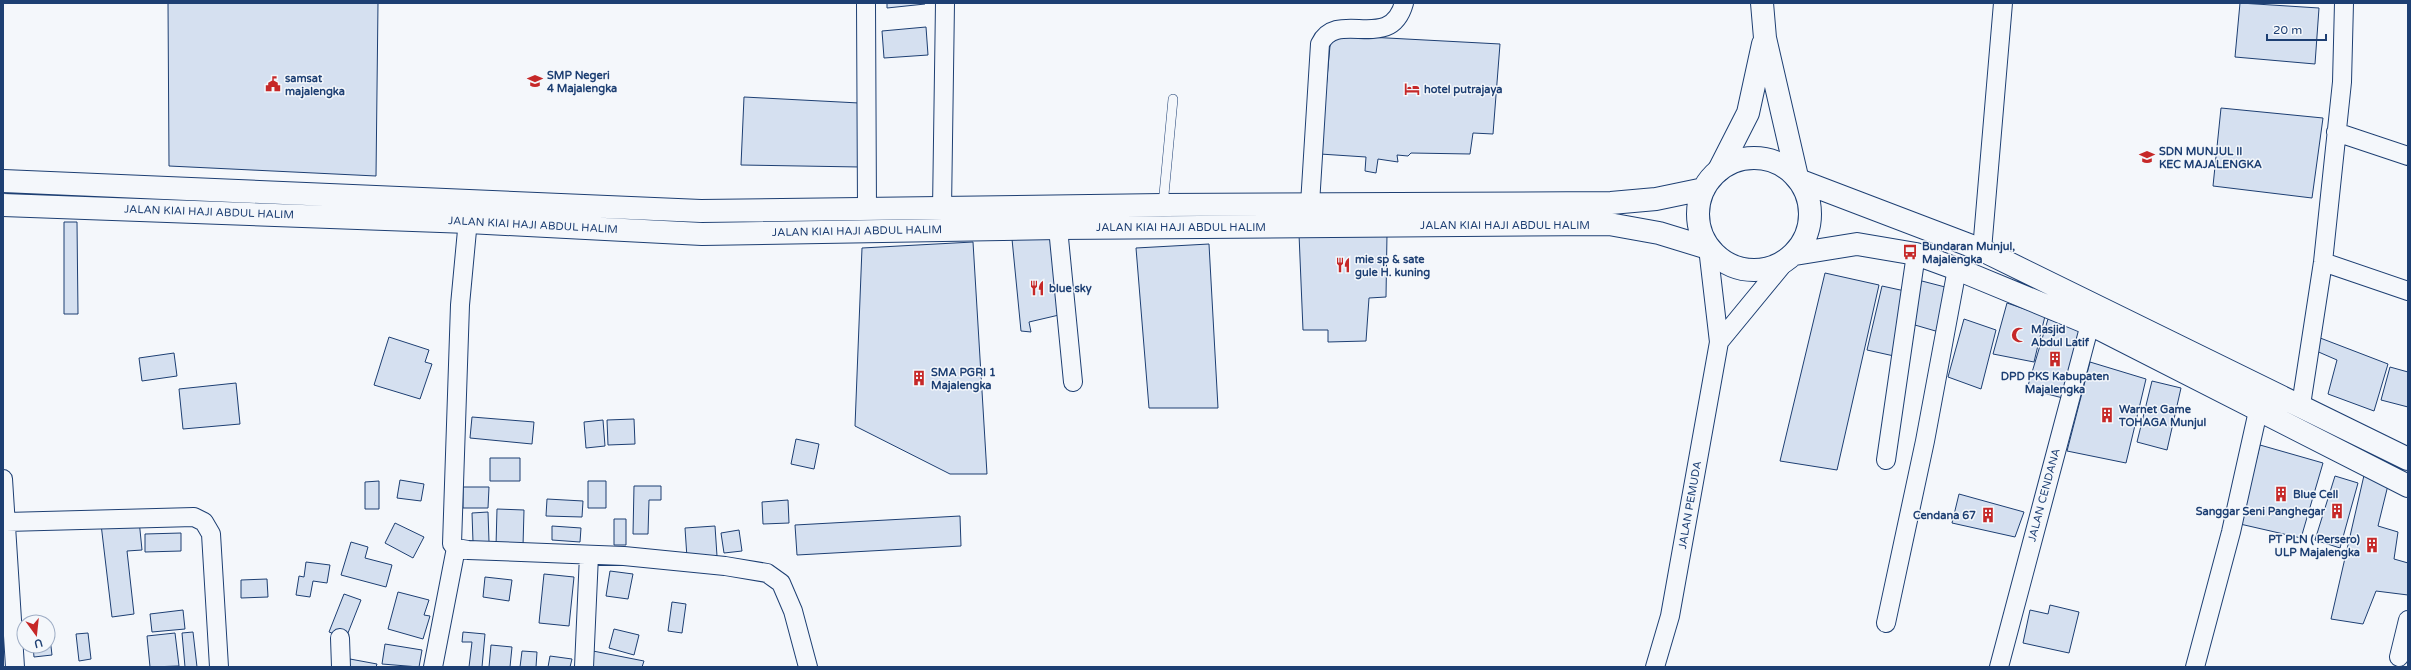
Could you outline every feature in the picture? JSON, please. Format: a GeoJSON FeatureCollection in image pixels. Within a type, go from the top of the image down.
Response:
{"type":"FeatureCollection","features":[{"type":"Feature","properties":{"kind":"main road"},"geometry":{"type":"LineString","coordinates":[[1762,3],[1765,38],[1799,179],[1811,205],[1809,231],[1790,258]]}},
{"type":"Feature","properties":{"kind":"main road"},"geometry":{"type":"LineString","coordinates":[[1765,38],[1748,113],[1719,170],[1704,189],[1699,205],[1698,221],[1702,237],[1708,248],[1730,265],[1757,271],[1790,258],[1857,244],[1916,254],[1957,269],[2090,324],[2258,411],[2408,486]]}},
{"type":"Feature","properties":{"kind":"main road"},"geometry":{"type":"LineString","coordinates":[[1719,170],[1738,160],[1760,158],[1780,164],[1799,179],[1982,250],[2301,405],[2408,459]]}},
{"type":"Feature","properties":{"kind":"main road","name":"JALAN KIAI HAJI ABDUL HALIM"},"geometry":{"type":"LineString","coordinates":[[12,181],[701,211],[1163,205],[1611,203],[1656,200],[1704,189]]}},
{"type":"Feature","properties":{"kind":"main road","name":"JALAN KIAI HAJI ABDUL HALIM"},"geometry":{"type":"LineString","coordinates":[[3,204],[468,222],[702,234],[1058,228],[1609,224],[1659,233],[1708,248]]}},
{"type":"Feature","properties":{"kind":"street"},"geometry":{"type":"LineString","coordinates":[[942,209],[945,3]]}},
{"type":"Feature","properties":{"kind":"street"},"geometry":{"type":"LineString","coordinates":[[1310,204],[1320,44],[1329,32],[1340,28],[1378,30],[1398,18],[1404,3]]}},
{"type":"Feature","properties":{"kind":"street"},"geometry":{"type":"LineString","coordinates":[[1982,250],[2003,3]]}},
{"type":"Feature","properties":{"kind":"street"},"geometry":{"type":"LineString","coordinates":[[2301,405],[2323,262],[2342,82],[2344,3]]}},
{"type":"Feature","properties":{"kind":"street"},"geometry":{"type":"LineString","coordinates":[[866,4],[867,209]]}},
{"type":"Feature","properties":{"kind":"street"},"geometry":{"type":"LineString","coordinates":[[2336,132],[2408,156]]}},
{"type":"Feature","properties":{"kind":"street"},"geometry":{"type":"LineString","coordinates":[[434,667],[456,548],[450,540],[460,304],[470,200]]}},
{"type":"Feature","properties":{"kind":"street"},"geometry":{"type":"LineString","coordinates":[[1058,228],[1074,382]]}},
{"type":"Feature","properties":{"kind":"street"},"geometry":{"type":"LineString","coordinates":[[1708,248],[1719,342]]}},
{"type":"Feature","properties":{"kind":"street"},"geometry":{"type":"LineString","coordinates":[[1886,460],[1916,254]]}},
{"type":"Feature","properties":{"kind":"street"},"geometry":{"type":"LineString","coordinates":[[1719,342],[1790,258]]}},
{"type":"Feature","properties":{"kind":"street"},"geometry":{"type":"LineString","coordinates":[[2323,262],[2408,291]]}},
{"type":"Feature","properties":{"kind":"street"},"geometry":{"type":"LineString","coordinates":[[1886,623],[1924,441],[1957,269]]}},
{"type":"Feature","properties":{"kind":"street","name":"JALAN CENDANA"},"geometry":{"type":"LineString","coordinates":[[1999,667],[2090,324]]}},
{"type":"Feature","properties":{"kind":"street","name":"JALAN PEMUDA"},"geometry":{"type":"LineString","coordinates":[[1656,667],[1670,616],[1719,342]]}},
{"type":"Feature","properties":{"kind":"street"},"geometry":{"type":"LineString","coordinates":[[2195,667],[2231,532],[2258,411]]}},
{"type":"Feature","properties":{"kind":"street"},"geometry":{"type":"LineString","coordinates":[[3,479],[15,667]]}},
{"type":"Feature","properties":{"kind":"street"},"geometry":{"type":"LineString","coordinates":[[6,522],[194,517],[204,522],[211,534],[220,667]]}},
{"type":"Feature","properties":{"kind":"street"},"geometry":{"type":"LineString","coordinates":[[456,548],[589,555],[717,565],[767,573],[781,583],[792,611],[808,667]]}},
{"type":"Feature","properties":{"kind":"street"},"geometry":{"type":"LineString","coordinates":[[584,667],[589,555]]}},
{"type":"Feature","properties":{"kind":"street"},"geometry":{"type":"LineString","coordinates":[[2399,657],[2408,620]]}},
{"type":"Feature","properties":{"kind":"street"},"geometry":{"type":"LineString","coordinates":[[340,638],[341,667]]}},
{"type":"Feature","properties":{"kind":"lane"},"geometry":{"type":"LineString","coordinates":[[1163,205],[1173,98]]}},
{"type":"Feature","properties":{"kind":"building","name":"samsat majalengka"},"geometry":{"type":"Polygon","coordinates":[[[168,3],[378,3],[376,176],[169,166],[168,3]]]}},
{"type":"Feature","properties":{"kind":"building"},"geometry":{"type":"Polygon","coordinates":[[[887,3],[924,3],[925,4],[887,8],[887,3]]]}},
{"type":"Feature","properties":{"kind":"building"},"geometry":{"type":"Polygon","coordinates":[[[2240,3],[2319,8],[2315,64],[2235,57],[2240,3]]]}},
{"type":"Feature","properties":{"kind":"building"},"geometry":{"type":"Polygon","coordinates":[[[926,27],[928,55],[884,58],[882,31],[926,27]]]}},
{"type":"Feature","properties":{"kind":"building","name":"hotel putrajaya"},"geometry":{"type":"Polygon","coordinates":[[[1331,35],[1500,44],[1493,134],[1473,133],[1470,154],[1411,153],[1408,156],[1397,155],[1398,162],[1378,159],[1376,173],[1365,171],[1366,157],[1320,154],[1331,35]]]}},
{"type":"Feature","properties":{"kind":"building"},"geometry":{"type":"Polygon","coordinates":[[[744,97],[859,103],[860,167],[741,165],[744,97]]]}},
{"type":"Feature","properties":{"kind":"building"},"geometry":{"type":"Polygon","coordinates":[[[2221,108],[2323,118],[2312,198],[2213,186],[2221,108]]]}},
{"type":"Feature","properties":{"kind":"building"},"geometry":{"type":"Polygon","coordinates":[[[64,222],[77,222],[78,314],[64,314],[64,222]]]}},
{"type":"Feature","properties":{"kind":"building","name":"mie sp & sate gule H. kuning"},"geometry":{"type":"Polygon","coordinates":[[[1299,234],[1387,234],[1386,297],[1369,298],[1366,341],[1328,342],[1328,330],[1303,330],[1299,234]]]}},
{"type":"Feature","properties":{"kind":"building","name":"blue sky"},"geometry":{"type":"Polygon","coordinates":[[[1053,237],[1059,315],[1029,322],[1031,332],[1021,331],[1012,239],[1053,237]]]}},
{"type":"Feature","properties":{"kind":"building","name":"SMA PGRI 1 Majalengka"},"geometry":{"type":"Polygon","coordinates":[[[973,242],[987,474],[950,474],[855,426],[862,248],[973,242]]]}},
{"type":"Feature","properties":{"kind":"building"},"geometry":{"type":"Polygon","coordinates":[[[1209,244],[1218,408],[1149,408],[1136,248],[1209,244]]]}},
{"type":"Feature","properties":{"kind":"building"},"geometry":{"type":"Polygon","coordinates":[[[1825,273],[1879,285],[1837,470],[1780,461],[1825,273]]]}},
{"type":"Feature","properties":{"kind":"building"},"geometry":{"type":"Polygon","coordinates":[[[1918,280],[1949,288],[1939,332],[1908,323],[1918,280]]]}},
{"type":"Feature","properties":{"kind":"building"},"geometry":{"type":"Polygon","coordinates":[[[1882,286],[1905,291],[1894,356],[1867,350],[1882,286]]]}},
{"type":"Feature","properties":{"kind":"building","name":"Masjid Abdul Latif"},"geometry":{"type":"Polygon","coordinates":[[[2007,303],[2045,316],[2034,362],[1993,354],[2007,303]]]}},
{"type":"Feature","properties":{"kind":"building"},"geometry":{"type":"Polygon","coordinates":[[[1964,319],[1996,330],[1981,389],[1948,377],[1964,319]]]}},
{"type":"Feature","properties":{"kind":"building","name":"DPD PKS Kabupaten Majalengka"},"geometry":{"type":"Polygon","coordinates":[[[2048,319],[2082,328],[2063,398],[2027,389],[2048,319]]]}},
{"type":"Feature","properties":{"kind":"building"},"geometry":{"type":"Polygon","coordinates":[[[2315,336],[2388,364],[2374,411],[2328,394],[2337,360],[2314,350],[2315,336]]]}},
{"type":"Feature","properties":{"kind":"building"},"geometry":{"type":"Polygon","coordinates":[[[389,337],[429,350],[425,362],[432,364],[420,399],[374,385],[389,337]]]}},
{"type":"Feature","properties":{"kind":"building"},"geometry":{"type":"Polygon","coordinates":[[[174,353],[177,376],[142,381],[139,358],[174,353]]]}},
{"type":"Feature","properties":{"kind":"building","name":"Warnet Game TOHAGA Munjul"},"geometry":{"type":"Polygon","coordinates":[[[2090,362],[2146,379],[2126,463],[2067,451],[2090,362]]]}},
{"type":"Feature","properties":{"kind":"building"},"geometry":{"type":"Polygon","coordinates":[[[2390,367],[2408,372],[2408,407],[2381,400],[2390,367]]]}},
{"type":"Feature","properties":{"kind":"building"},"geometry":{"type":"Polygon","coordinates":[[[2152,381],[2181,388],[2167,450],[2137,442],[2152,381]]]}},
{"type":"Feature","properties":{"kind":"building"},"geometry":{"type":"Polygon","coordinates":[[[236,383],[240,424],[183,429],[179,389],[236,383]]]}},
{"type":"Feature","properties":{"kind":"building"},"geometry":{"type":"Polygon","coordinates":[[[472,417],[534,422],[532,444],[470,438],[472,417]]]}},
{"type":"Feature","properties":{"kind":"building"},"geometry":{"type":"Polygon","coordinates":[[[634,419],[635,444],[608,445],[607,420],[634,419]]]}},
{"type":"Feature","properties":{"kind":"building"},"geometry":{"type":"Polygon","coordinates":[[[603,420],[605,446],[586,448],[584,422],[603,420]]]}},
{"type":"Feature","properties":{"kind":"building"},"geometry":{"type":"Polygon","coordinates":[[[796,439],[819,444],[814,469],[791,464],[796,439]]]}},
{"type":"Feature","properties":{"kind":"building","name":"Blue Cell"},"geometry":{"type":"Polygon","coordinates":[[[2260,445],[2323,463],[2301,538],[2240,524],[2260,445]]]}},
{"type":"Feature","properties":{"kind":"building"},"geometry":{"type":"Polygon","coordinates":[[[490,458],[520,458],[520,481],[490,481],[490,458]]]}},
{"type":"Feature","properties":{"kind":"building","name":"PT PLN ( Persero) ULP Majalengka"},"geometry":{"type":"Polygon","coordinates":[[[2365,471],[2389,481],[2378,526],[2398,532],[2394,559],[2408,563],[2408,595],[2376,591],[2363,624],[2331,619],[2365,471]]]}},
{"type":"Feature","properties":{"kind":"building","name":"Sanggar Seni Panghegar"},"geometry":{"type":"Polygon","coordinates":[[[2335,476],[2358,483],[2340,548],[2315,540],[2335,476]]]}},
{"type":"Feature","properties":{"kind":"building"},"geometry":{"type":"Polygon","coordinates":[[[400,480],[424,484],[421,501],[397,498],[400,480]]]}},
{"type":"Feature","properties":{"kind":"building"},"geometry":{"type":"Polygon","coordinates":[[[379,481],[379,509],[365,509],[365,482],[379,481]]]}},
{"type":"Feature","properties":{"kind":"building"},"geometry":{"type":"Polygon","coordinates":[[[588,481],[606,481],[606,508],[588,508],[588,481]]]}},
{"type":"Feature","properties":{"kind":"building"},"geometry":{"type":"Polygon","coordinates":[[[634,486],[661,486],[661,500],[649,500],[648,534],[633,534],[634,486]]]}},
{"type":"Feature","properties":{"kind":"building"},"geometry":{"type":"Polygon","coordinates":[[[463,487],[489,487],[488,508],[463,508],[463,487]]]}},
{"type":"Feature","properties":{"kind":"building","name":"Cendana 67"},"geometry":{"type":"Polygon","coordinates":[[[1959,494],[2024,512],[2015,537],[1952,523],[1959,494]]]}},
{"type":"Feature","properties":{"kind":"building"},"geometry":{"type":"Polygon","coordinates":[[[547,499],[583,501],[582,517],[546,516],[547,499]]]}},
{"type":"Feature","properties":{"kind":"building"},"geometry":{"type":"Polygon","coordinates":[[[788,500],[789,523],[763,524],[762,502],[788,500]]]}},
{"type":"Feature","properties":{"kind":"building"},"geometry":{"type":"Polygon","coordinates":[[[497,509],[524,510],[523,546],[496,546],[497,509]]]}},
{"type":"Feature","properties":{"kind":"building"},"geometry":{"type":"Polygon","coordinates":[[[488,512],[489,542],[473,542],[472,513],[488,512]]]}},
{"type":"Feature","properties":{"kind":"building"},"geometry":{"type":"Polygon","coordinates":[[[960,516],[961,546],[797,555],[795,525],[960,516]]]}},
{"type":"Feature","properties":{"kind":"building"},"geometry":{"type":"Polygon","coordinates":[[[614,519],[626,519],[626,545],[614,545],[614,519]]]}},
{"type":"Feature","properties":{"kind":"building"},"geometry":{"type":"Polygon","coordinates":[[[139,520],[142,550],[127,551],[134,614],[112,617],[101,524],[139,520]]]}},
{"type":"Feature","properties":{"kind":"building"},"geometry":{"type":"Polygon","coordinates":[[[395,523],[424,537],[413,558],[385,543],[395,523]]]}},
{"type":"Feature","properties":{"kind":"building"},"geometry":{"type":"Polygon","coordinates":[[[552,526],[581,528],[580,542],[552,540],[552,526]]]}},
{"type":"Feature","properties":{"kind":"building"},"geometry":{"type":"Polygon","coordinates":[[[715,526],[717,556],[687,558],[685,528],[715,526]]]}},
{"type":"Feature","properties":{"kind":"building"},"geometry":{"type":"Polygon","coordinates":[[[739,530],[742,551],[724,553],[721,533],[739,530]]]}},
{"type":"Feature","properties":{"kind":"building"},"geometry":{"type":"Polygon","coordinates":[[[181,533],[181,551],[145,552],[145,534],[181,533]]]}},
{"type":"Feature","properties":{"kind":"building"},"geometry":{"type":"Polygon","coordinates":[[[351,542],[368,547],[365,558],[392,565],[386,587],[341,575],[351,542]]]}},
{"type":"Feature","properties":{"kind":"building"},"geometry":{"type":"Polygon","coordinates":[[[306,562],[330,565],[327,583],[313,581],[310,597],[296,595],[299,576],[304,577],[306,562]]]}},
{"type":"Feature","properties":{"kind":"building"},"geometry":{"type":"Polygon","coordinates":[[[610,571],[633,574],[628,599],[606,596],[610,571]]]}},
{"type":"Feature","properties":{"kind":"building"},"geometry":{"type":"Polygon","coordinates":[[[544,574],[574,577],[569,626],[539,623],[544,574]]]}},
{"type":"Feature","properties":{"kind":"building"},"geometry":{"type":"Polygon","coordinates":[[[485,577],[512,580],[509,601],[483,597],[485,577]]]}},
{"type":"Feature","properties":{"kind":"building"},"geometry":{"type":"Polygon","coordinates":[[[267,579],[268,597],[241,598],[241,580],[267,579]]]}},
{"type":"Feature","properties":{"kind":"building"},"geometry":{"type":"Polygon","coordinates":[[[398,592],[429,600],[424,615],[430,616],[423,639],[388,629],[398,592]]]}},
{"type":"Feature","properties":{"kind":"building"},"geometry":{"type":"Polygon","coordinates":[[[344,594],[361,600],[346,638],[329,632],[344,594]]]}},
{"type":"Feature","properties":{"kind":"building"},"geometry":{"type":"Polygon","coordinates":[[[672,602],[686,604],[682,633],[668,631],[672,602]]]}},
{"type":"Feature","properties":{"kind":"building"},"geometry":{"type":"Polygon","coordinates":[[[2050,605],[2079,612],[2069,653],[2023,643],[2030,610],[2048,614],[2050,605]]]}},
{"type":"Feature","properties":{"kind":"building"},"geometry":{"type":"Polygon","coordinates":[[[183,610],[185,629],[152,632],[150,614],[183,610]]]}},
{"type":"Feature","properties":{"kind":"building"},"geometry":{"type":"Polygon","coordinates":[[[614,629],[639,635],[634,655],[609,648],[614,629]]]}},
{"type":"Feature","properties":{"kind":"building"},"geometry":{"type":"Polygon","coordinates":[[[193,632],[197,667],[185,667],[182,633],[193,632]]]}},
{"type":"Feature","properties":{"kind":"building"},"geometry":{"type":"Polygon","coordinates":[[[463,632],[485,634],[482,667],[469,667],[472,642],[462,642],[463,632]]]}},
{"type":"Feature","properties":{"kind":"building"},"geometry":{"type":"Polygon","coordinates":[[[88,633],[91,659],[79,661],[76,634],[88,633]]]}},
{"type":"Feature","properties":{"kind":"building"},"geometry":{"type":"Polygon","coordinates":[[[175,633],[179,666],[150,667],[147,636],[175,633]]]}},
{"type":"Feature","properties":{"kind":"building"},"geometry":{"type":"Polygon","coordinates":[[[385,644],[422,650],[419,667],[382,664],[385,644]]]}},
{"type":"Feature","properties":{"kind":"building"},"geometry":{"type":"Polygon","coordinates":[[[491,645],[512,647],[510,667],[489,667],[491,645]]]}},
{"type":"Feature","properties":{"kind":"building"},"geometry":{"type":"Polygon","coordinates":[[[522,651],[537,652],[536,667],[520,667],[522,651]]]}},
{"type":"Feature","properties":{"kind":"building"},"geometry":{"type":"Polygon","coordinates":[[[593,651],[644,661],[642,667],[590,667],[593,651]]]}},
{"type":"Feature","properties":{"kind":"building"},"geometry":{"type":"Polygon","coordinates":[[[34,654],[52,654],[52,655],[34,657],[34,654]]]}},
{"type":"Feature","properties":{"kind":"building"},"geometry":{"type":"Polygon","coordinates":[[[550,656],[572,659],[570,667],[548,667],[550,656]]]}},
{"type":"Feature","properties":{"kind":"building"},"geometry":{"type":"Polygon","coordinates":[[[350,659],[377,664],[376,667],[349,667],[350,659]]]}},
{"type":"Feature","properties":{"kind":"place","name":"SMP Negeri 4 Majalengka"},"geometry":{"type":"Point","coordinates":[535,81]}},
{"type":"Feature","properties":{"kind":"place","name":"samsat majalengka"},"geometry":{"type":"Point","coordinates":[273,84]}},
{"type":"Feature","properties":{"kind":"place","name":"hotel putrajaya"},"geometry":{"type":"Point","coordinates":[1412,89]}},
{"type":"Feature","properties":{"kind":"place","name":"SDN MUNJUL II KEC MAJALENGKA"},"geometry":{"type":"Point","coordinates":[2147,157]}},
{"type":"Feature","properties":{"kind":"place","name":"Bundaran Munjul, Majalengka"},"geometry":{"type":"Point","coordinates":[1910,252]}},
{"type":"Feature","properties":{"kind":"place","name":"mie sp & sate gule H. kuning"},"geometry":{"type":"Point","coordinates":[1343,265]}},
{"type":"Feature","properties":{"kind":"place","name":"blue sky"},"geometry":{"type":"Point","coordinates":[1037,288]}},
{"type":"Feature","properties":{"kind":"place","name":"Masjid Abdul Latif"},"geometry":{"type":"Point","coordinates":[2019,335]}},
{"type":"Feature","properties":{"kind":"place","name":"DPD PKS Kabupaten Majalengka"},"geometry":{"type":"Point","coordinates":[2055,359]}},
{"type":"Feature","properties":{"kind":"place","name":"SMA PGRI 1 Majalengka"},"geometry":{"type":"Point","coordinates":[919,378]}},
{"type":"Feature","properties":{"kind":"place","name":"Warnet Game TOHAGA Munjul"},"geometry":{"type":"Point","coordinates":[2107,415]}},
{"type":"Feature","properties":{"kind":"place","name":"Blue Cell"},"geometry":{"type":"Point","coordinates":[2281,494]}},
{"type":"Feature","properties":{"kind":"place","name":"Sanggar Seni Panghegar"},"geometry":{"type":"Point","coordinates":[2337,511]}},
{"type":"Feature","properties":{"kind":"place","name":"Cendana 67"},"geometry":{"type":"Point","coordinates":[1988,515]}},
{"type":"Feature","properties":{"kind":"place","name":"PT PLN ( Persero) ULP Majalengka"},"geometry":{"type":"Point","coordinates":[2372,545]}}]}
